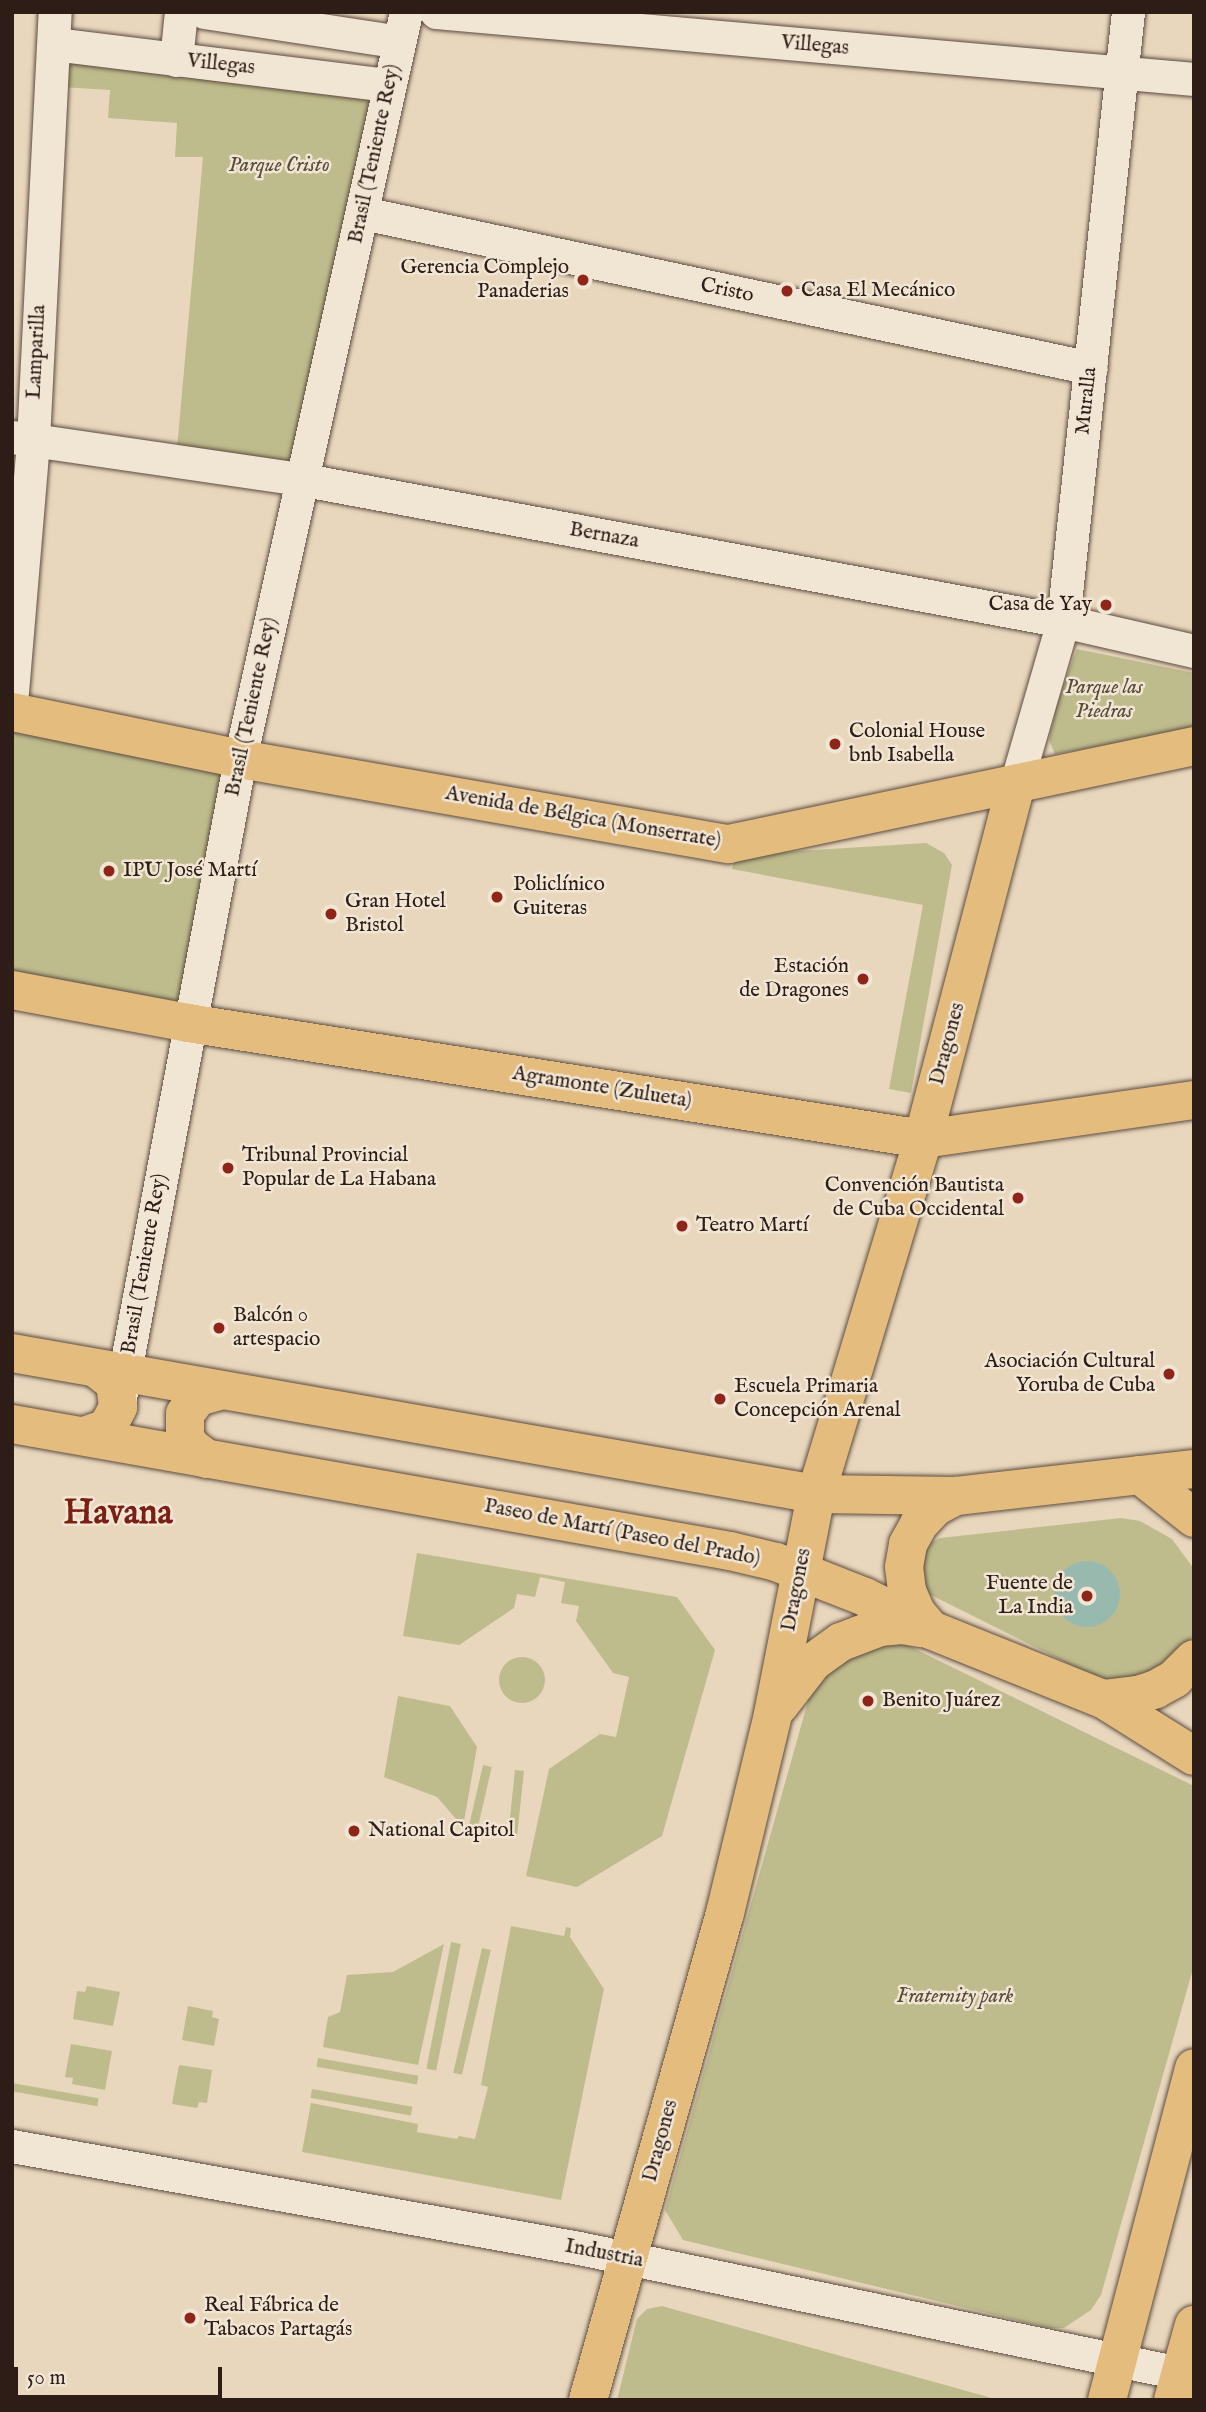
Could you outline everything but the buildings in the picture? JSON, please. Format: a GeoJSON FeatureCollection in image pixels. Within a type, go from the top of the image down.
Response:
{"type":"FeatureCollection","features":[{"type":"Feature","properties":{"kind":"main road","name":"Avenida de Bélgica (Monserrate)"},"geometry":{"type":"LineString","coordinates":[[12,712],[240,759],[729,844],[1194,746]]}},
{"type":"Feature","properties":{"kind":"main road","name":"Dragones"},"geometry":{"type":"LineString","coordinates":[[588,2400],[725,1913],[774,1713],[816,1494],[923,1139],[1016,784]]}},
{"type":"Feature","properties":{"kind":"main road","name":"Agramonte (Zulueta)"},"geometry":{"type":"LineString","coordinates":[[12,990],[188,1023],[923,1139],[1194,1100]]}},
{"type":"Feature","properties":{"kind":"main road"},"geometry":{"type":"LineString","coordinates":[[12,1353],[113,1382],[219,1391],[816,1494],[956,1496],[1194,1469]]}},
{"type":"Feature","properties":{"kind":"main road"},"geometry":{"type":"LineString","coordinates":[[84,1436],[107,1427],[113,1382]]}},
{"type":"Feature","properties":{"kind":"main road"},"geometry":{"type":"LineString","coordinates":[[207,1460],[190,1446],[185,1436],[185,1414],[198,1397],[219,1391]]}},
{"type":"Feature","properties":{"kind":"main road","name":"Paseo de Martí (Paseo del Prado)"},"geometry":{"type":"LineString","coordinates":[[12,1424],[730,1551],[801,1571],[865,1597],[931,1630],[1103,1699],[1194,1756]]}},
{"type":"Feature","properties":{"kind":"main road"},"geometry":{"type":"LineString","coordinates":[[1140,1475],[1194,1491]]}},
{"type":"Feature","properties":{"kind":"main road"},"geometry":{"type":"LineString","coordinates":[[1140,1475],[1194,1518]]}},
{"type":"Feature","properties":{"kind":"main road"},"geometry":{"type":"LineString","coordinates":[[931,1630],[916,1612],[907,1591],[904,1567],[908,1544],[919,1524],[935,1507],[956,1496]]}},
{"type":"Feature","properties":{"kind":"main road"},"geometry":{"type":"LineString","coordinates":[[730,1551],[757,1574],[773,1599],[777,1628],[774,1713]]}},
{"type":"Feature","properties":{"kind":"main road"},"geometry":{"type":"LineString","coordinates":[[774,1713],[813,1662],[842,1642],[880,1627],[902,1625],[931,1630]]}},
{"type":"Feature","properties":{"kind":"main road"},"geometry":{"type":"LineString","coordinates":[[1103,1699],[1138,1695],[1156,1689],[1174,1679],[1194,1659]]}},
{"type":"Feature","properties":{"kind":"main road"},"geometry":{"type":"LineString","coordinates":[[1103,1699],[1194,1724]]}},
{"type":"Feature","properties":{"kind":"main road"},"geometry":{"type":"LineString","coordinates":[[1107,2400],[1194,2068]]}},
{"type":"Feature","properties":{"kind":"main road"},"geometry":{"type":"LineString","coordinates":[[1182,2383],[1194,2325]]}},
{"type":"Feature","properties":{"kind":"street"},"geometry":{"type":"LineString","coordinates":[[176,61],[181,12]]}},
{"type":"Feature","properties":{"kind":"street"},"geometry":{"type":"LineString","coordinates":[[204,12],[402,27]]}},
{"type":"Feature","properties":{"kind":"street","name":"Villegas"},"geometry":{"type":"LineString","coordinates":[[436,12],[1194,79]]}},
{"type":"Feature","properties":{"kind":"street","name":"Muralla"},"geometry":{"type":"LineString","coordinates":[[1016,784],[1063,621],[1128,12]]}},
{"type":"Feature","properties":{"kind":"street","name":"Brasil (Teniente Rey)"},"geometry":{"type":"LineString","coordinates":[[113,1382],[240,759],[363,213],[402,27]]}},
{"type":"Feature","properties":{"kind":"street","name":"Villegas"},"geometry":{"type":"LineString","coordinates":[[54,38],[176,61],[388,85]]}},
{"type":"Feature","properties":{"kind":"street","name":"Lamparilla"},"geometry":{"type":"LineString","coordinates":[[12,692],[22,438],[54,38]]}},
{"type":"Feature","properties":{"kind":"street","name":"Cristo"},"geometry":{"type":"LineString","coordinates":[[363,213],[1091,368]]}},
{"type":"Feature","properties":{"kind":"street","name":"Bernaza"},"geometry":{"type":"LineString","coordinates":[[22,438],[190,461],[301,480],[1063,621],[1194,651]]}},
{"type":"Feature","properties":{"kind":"street","name":"Industria"},"geometry":{"type":"LineString","coordinates":[[12,2146],[629,2259],[1117,2360],[1182,2383]]}},
{"type":"Feature","properties":{"kind":"green space","name":"Parque Cristo"},"geometry":{"type":"Polygon","coordinates":[[[64,60],[370,99],[296,467],[177,449],[203,157],[175,157],[177,123],[108,118],[110,90],[62,87],[64,60]]]}},
{"type":"Feature","properties":{"kind":"green space","name":"Parque las Piedras"},"geometry":{"type":"Polygon","coordinates":[[[1077,649],[1194,673],[1194,729],[1055,754],[1049,740],[1058,699],[1077,649]]]}},
{"type":"Feature","properties":{"kind":"green space","name":"IPU José Martí"},"geometry":{"type":"Polygon","coordinates":[[[12,724],[227,765],[178,1008],[12,978],[12,724]]]}},
{"type":"Feature","properties":{"kind":"green space"},"geometry":{"type":"Polygon","coordinates":[[[926,843],[944,853],[952,865],[911,1093],[889,1089],[923,905],[732,869],[736,855],[926,843]]]}},
{"type":"Feature","properties":{"kind":"green space"},"geometry":{"type":"Polygon","coordinates":[[[1121,1518],[1140,1521],[1172,1539],[1194,1569],[1194,1632],[1190,1641],[1155,1676],[1107,1683],[927,1593],[918,1562],[930,1543],[940,1538],[1121,1518]]]}},
{"type":"Feature","properties":{"kind":"green space"},"geometry":{"type":"Polygon","coordinates":[[[417,1553],[677,1597],[715,1650],[662,1836],[577,1887],[526,1876],[549,1769],[600,1734],[616,1737],[629,1677],[613,1673],[576,1621],[579,1606],[561,1603],[565,1582],[540,1577],[535,1597],[517,1594],[514,1608],[459,1645],[403,1636],[417,1553]]]}},
{"type":"Feature","properties":{"kind":"green space","name":"Fraternity park"},"geometry":{"type":"Polygon","coordinates":[[[890,1642],[907,1645],[1194,1786],[1194,1965],[1101,2295],[1091,2310],[1064,2328],[1049,2328],[683,2240],[665,2210],[810,1694],[836,1663],[890,1642]]]}},
{"type":"Feature","properties":{"kind":"green space"},"geometry":{"type":"Polygon","coordinates":[[[522,1657],[538,1664],[545,1680],[538,1696],[522,1703],[506,1696],[499,1680],[506,1664],[522,1657]]]}},
{"type":"Feature","properties":{"kind":"green space"},"geometry":{"type":"Polygon","coordinates":[[[398,1696],[450,1706],[477,1747],[463,1827],[437,1797],[384,1777],[398,1696]]]}},
{"type":"Feature","properties":{"kind":"green space"},"geometry":{"type":"Polygon","coordinates":[[[483,1765],[492,1767],[477,1831],[468,1829],[483,1765]]]}},
{"type":"Feature","properties":{"kind":"green space"},"geometry":{"type":"Polygon","coordinates":[[[515,1770],[524,1771],[517,1837],[508,1836],[515,1770]]]}},
{"type":"Feature","properties":{"kind":"green space"},"geometry":{"type":"Polygon","coordinates":[[[511,1926],[564,1936],[566,1927],[571,1928],[570,1937],[604,1989],[561,2200],[302,2152],[311,2103],[418,2124],[417,2132],[457,2139],[459,2136],[475,2139],[488,2087],[481,2085],[511,1926]]]}},
{"type":"Feature","properties":{"kind":"green space"},"geometry":{"type":"Polygon","coordinates":[[[451,1942],[461,1944],[436,2071],[426,2069],[451,1942]]]}},
{"type":"Feature","properties":{"kind":"green space"},"geometry":{"type":"Polygon","coordinates":[[[444,1944],[418,2065],[323,2047],[328,2017],[340,2012],[347,1975],[393,1972],[444,1944]]]}},
{"type":"Feature","properties":{"kind":"green space"},"geometry":{"type":"Polygon","coordinates":[[[482,1948],[491,1950],[462,2075],[453,2073],[482,1948]]]}},
{"type":"Feature","properties":{"kind":"green space"},"geometry":{"type":"Polygon","coordinates":[[[87,1986],[120,1992],[113,2026],[73,2019],[77,1991],[85,1992],[87,1986]]]}},
{"type":"Feature","properties":{"kind":"green space"},"geometry":{"type":"Polygon","coordinates":[[[188,2006],[213,2011],[212,2017],[219,2019],[214,2046],[182,2040],[188,2006]]]}},
{"type":"Feature","properties":{"kind":"green space"},"geometry":{"type":"Polygon","coordinates":[[[71,2044],[112,2051],[105,2090],[72,2084],[73,2078],[65,2077],[71,2044]]]}},
{"type":"Feature","properties":{"kind":"green space"},"geometry":{"type":"Polygon","coordinates":[[[318,2058],[418,2076],[417,2085],[316,2067],[318,2058]]]}},
{"type":"Feature","properties":{"kind":"green space"},"geometry":{"type":"Polygon","coordinates":[[[179,2065],[212,2070],[207,2103],[199,2102],[197,2108],[172,2104],[179,2065]]]}},
{"type":"Feature","properties":{"kind":"green space"},"geometry":{"type":"Polygon","coordinates":[[[12,2083],[99,2098],[97,2106],[12,2091],[12,2083]]]}},
{"type":"Feature","properties":{"kind":"green space"},"geometry":{"type":"Polygon","coordinates":[[[312,2089],[412,2107],[411,2116],[310,2098],[312,2089]]]}},
{"type":"Feature","properties":{"kind":"green space"},"geometry":{"type":"Polygon","coordinates":[[[662,2306],[999,2400],[617,2400],[637,2319],[647,2309],[662,2306]]]}},
{"type":"Feature","properties":{"kind":"water","name":"Fuente de La India"},"geometry":{"type":"Polygon","coordinates":[[[1087,1561],[1100,1564],[1110,1571],[1117,1581],[1120,1594],[1117,1607],[1110,1617],[1100,1624],[1087,1627],[1074,1624],[1064,1617],[1057,1607],[1054,1594],[1057,1581],[1064,1571],[1074,1564],[1087,1561]]]}},
{"type":"Feature","properties":{"kind":"place","name":"Gerencia Complejo Panaderias"},"geometry":{"type":"Point","coordinates":[583,280]}},
{"type":"Feature","properties":{"kind":"place","name":"Casa El Mecánico"},"geometry":{"type":"Point","coordinates":[787,291]}},
{"type":"Feature","properties":{"kind":"place","name":"Casa de Yay"},"geometry":{"type":"Point","coordinates":[1106,605]}},
{"type":"Feature","properties":{"kind":"place","name":"Colonial House bnb Isabella"},"geometry":{"type":"Point","coordinates":[835,744]}},
{"type":"Feature","properties":{"kind":"place","name":"IPU José Martí"},"geometry":{"type":"Point","coordinates":[109,871]}},
{"type":"Feature","properties":{"kind":"place","name":"Policlínico Guiteras"},"geometry":{"type":"Point","coordinates":[497,897]}},
{"type":"Feature","properties":{"kind":"place","name":"Gran Hotel Bristol"},"geometry":{"type":"Point","coordinates":[331,914]}},
{"type":"Feature","properties":{"kind":"place","name":"Estación de Dragones"},"geometry":{"type":"Point","coordinates":[863,979]}},
{"type":"Feature","properties":{"kind":"place","name":"Tribunal Provincial Popular de La Habana"},"geometry":{"type":"Point","coordinates":[228,1168]}},
{"type":"Feature","properties":{"kind":"place","name":"Convención Bautista de Cuba Occidental"},"geometry":{"type":"Point","coordinates":[1018,1198]}},
{"type":"Feature","properties":{"kind":"place","name":"Teatro Martí"},"geometry":{"type":"Point","coordinates":[682,1226]}},
{"type":"Feature","properties":{"kind":"place","name":"Balcón 0 artespacio"},"geometry":{"type":"Point","coordinates":[219,1328]}},
{"type":"Feature","properties":{"kind":"place","name":"Asociación Cultural Yoruba de Cuba"},"geometry":{"type":"Point","coordinates":[1169,1374]}},
{"type":"Feature","properties":{"kind":"place","name":"Escuela Primaria Concepción Arenal"},"geometry":{"type":"Point","coordinates":[720,1399]}},
{"type":"Feature","properties":{"kind":"place","name":"Fuente de La India"},"geometry":{"type":"Point","coordinates":[1087,1596]}},
{"type":"Feature","properties":{"kind":"place","name":"Benito Juárez"},"geometry":{"type":"Point","coordinates":[868,1701]}},
{"type":"Feature","properties":{"kind":"place","name":"National Capitol"},"geometry":{"type":"Point","coordinates":[354,1831]}},
{"type":"Feature","properties":{"kind":"place","name":"Real Fábrica de Tabacos Partagás"},"geometry":{"type":"Point","coordinates":[190,2318]}},
{"type":"Feature","properties":{"kind":"district","name":"Havana"},"geometry":{"type":"Point","coordinates":[118,1514]}}]}
